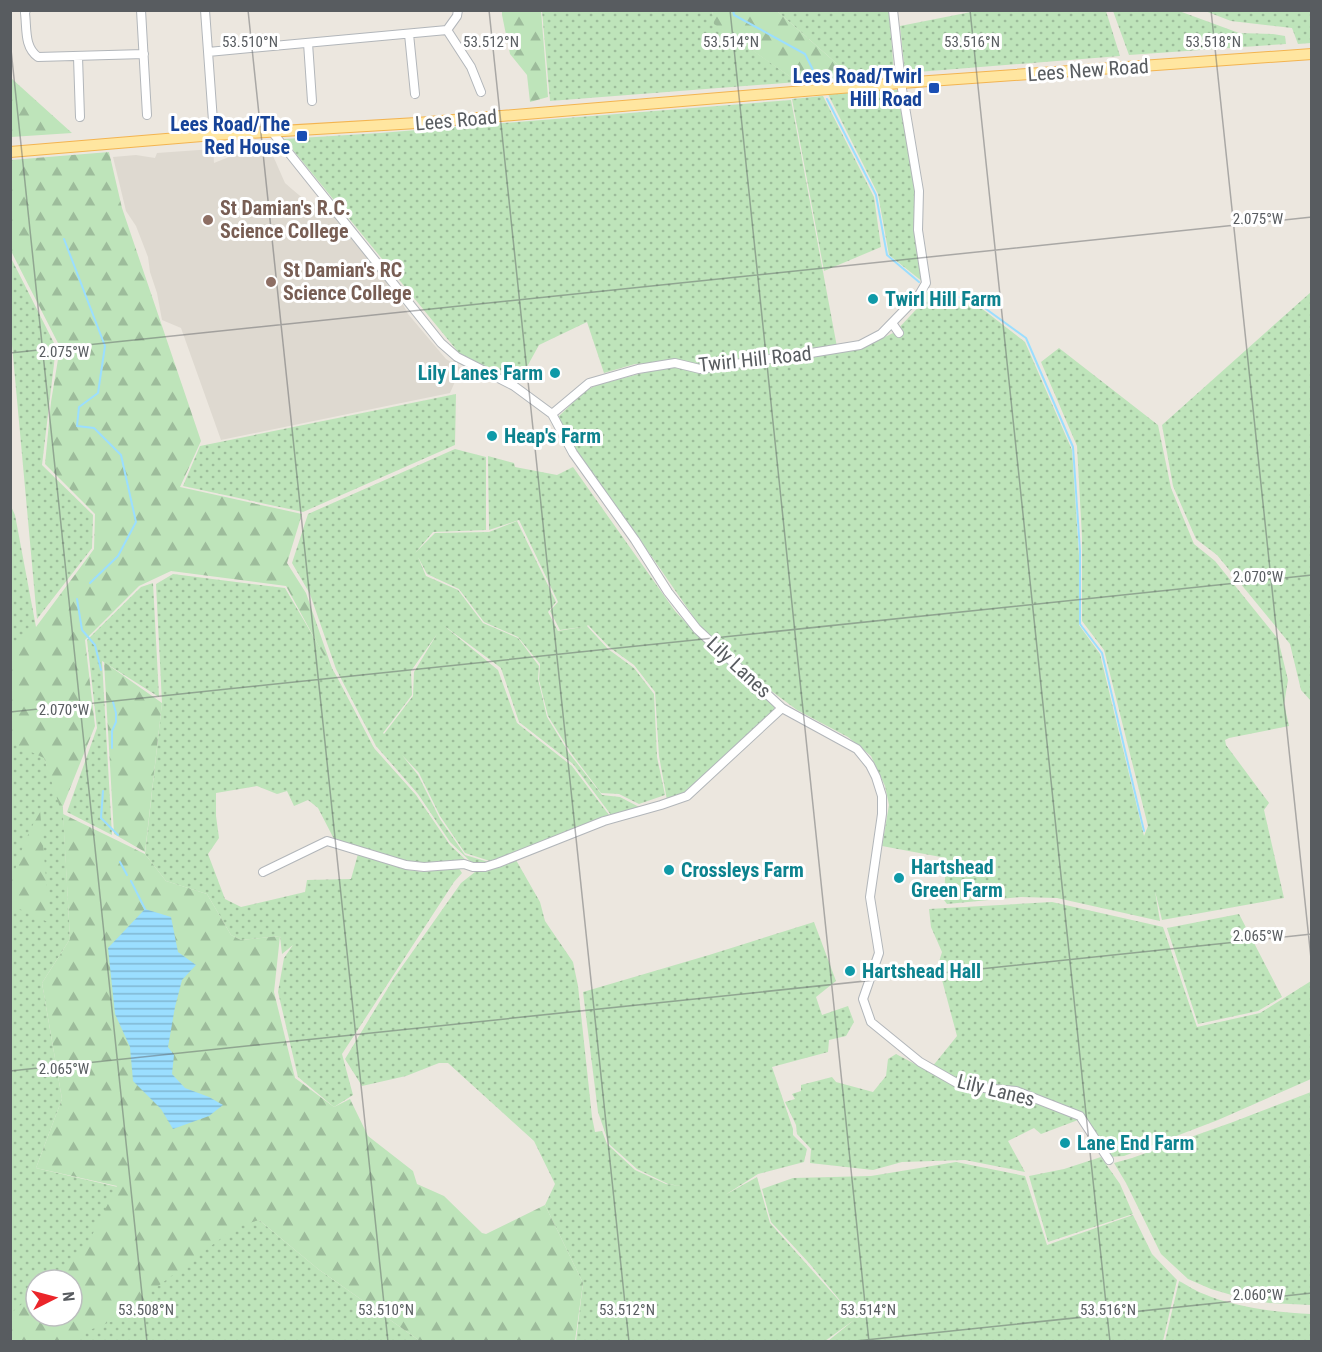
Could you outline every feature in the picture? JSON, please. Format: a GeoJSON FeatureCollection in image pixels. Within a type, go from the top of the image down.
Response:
{"type":"FeatureCollection","features":[{"type":"Feature","properties":{"kind":"main road","name":"Lees New Road"},"geometry":{"type":"LineString","coordinates":[[901,83],[1311,54]]}},
{"type":"Feature","properties":{"kind":"main road","name":"Lees Road"},"geometry":{"type":"LineString","coordinates":[[10,152],[214,135],[428,122],[901,83]]}},
{"type":"Feature","properties":{"kind":"street"},"geometry":{"type":"LineString","coordinates":[[26,10],[28,45],[38,57],[144,54]]}},
{"type":"Feature","properties":{"kind":"street"},"geometry":{"type":"LineString","coordinates":[[141,10],[147,115]]}},
{"type":"Feature","properties":{"kind":"street"},"geometry":{"type":"LineString","coordinates":[[205,10],[214,135]]}},
{"type":"Feature","properties":{"kind":"street"},"geometry":{"type":"LineString","coordinates":[[208,52],[447,30],[457,16],[458,10]]}},
{"type":"Feature","properties":{"kind":"street","name":"Twirl Hill Road"},"geometry":{"type":"LineString","coordinates":[[552,414],[589,383],[638,369],[675,363],[700,369],[860,345],[881,334],[919,295],[926,283],[918,230],[918,191],[901,83],[893,10]]}},
{"type":"Feature","properties":{"kind":"street"},"geometry":{"type":"LineString","coordinates":[[447,30],[471,67],[481,92]]}},
{"type":"Feature","properties":{"kind":"street"},"geometry":{"type":"LineString","coordinates":[[409,34],[415,94]]}},
{"type":"Feature","properties":{"kind":"street"},"geometry":{"type":"LineString","coordinates":[[308,43],[312,101]]}},
{"type":"Feature","properties":{"kind":"street"},"geometry":{"type":"LineString","coordinates":[[78,57],[80,117]]}},
{"type":"Feature","properties":{"kind":"street","name":"Lily Lanes"},"geometry":{"type":"LineString","coordinates":[[273,133],[441,343],[457,357],[514,386],[552,414],[573,453],[635,540],[668,592],[697,629],[782,708],[857,749],[870,765],[882,796],[882,814],[870,897],[879,953],[863,999],[871,1022],[920,1062],[962,1086],[1016,1091],[1080,1116],[1109,1160]]}},
{"type":"Feature","properties":{"kind":"street"},"geometry":{"type":"LineString","coordinates":[[892,323],[899,333]]}},
{"type":"Feature","properties":{"kind":"street"},"geometry":{"type":"LineString","coordinates":[[263,872],[327,841],[406,865],[424,867],[464,864],[485,867],[498,863],[604,821],[687,796],[782,708]]}},
{"type":"Feature","properties":{"kind":"shaded area","name":"St Damian's RC Science College"},"geometry":{"type":"Polygon","coordinates":[[[261,144],[274,158],[285,183],[293,190],[311,205],[322,197],[399,297],[408,314],[446,359],[461,368],[450,393],[221,440],[181,328],[162,320],[148,257],[136,226],[126,211],[113,157],[136,155],[155,158],[157,153],[213,149],[214,163],[261,144]]]}},
{"type":"Feature","properties":{"kind":"green space"},"geometry":{"type":"Polygon","coordinates":[[[981,10],[1106,11],[1120,56],[905,73],[900,26],[981,10]]]}},
{"type":"Feature","properties":{"kind":"green space"},"geometry":{"type":"Polygon","coordinates":[[[502,11],[541,11],[548,97],[530,102],[527,75],[510,54],[502,11]]]}},
{"type":"Feature","properties":{"kind":"green space"},"geometry":{"type":"Polygon","coordinates":[[[542,11],[712,11],[715,24],[798,82],[550,101],[542,11]]]}},
{"type":"Feature","properties":{"kind":"green space"},"geometry":{"type":"Polygon","coordinates":[[[712,11],[777,11],[852,77],[798,82],[714,24],[712,11]]]}},
{"type":"Feature","properties":{"kind":"green space"},"geometry":{"type":"Polygon","coordinates":[[[777,11],[889,11],[894,73],[852,77],[777,11]]]}},
{"type":"Feature","properties":{"kind":"green space"},"geometry":{"type":"Polygon","coordinates":[[[1113,11],[1179,11],[1239,33],[1285,36],[1286,44],[1129,55],[1113,11]]]}},
{"type":"Feature","properties":{"kind":"green space"},"geometry":{"type":"Polygon","coordinates":[[[1205,11],[1311,11],[1311,43],[1298,44],[1292,28],[1231,21],[1205,11]]]}},
{"type":"Feature","properties":{"kind":"green space"},"geometry":{"type":"Polygon","coordinates":[[[11,78],[72,133],[11,137],[11,78]]]}},
{"type":"Feature","properties":{"kind":"green space"},"geometry":{"type":"Polygon","coordinates":[[[897,90],[916,193],[914,223],[923,282],[889,255],[878,194],[828,94],[897,90]]]}},
{"type":"Feature","properties":{"kind":"green space"},"geometry":{"type":"Polygon","coordinates":[[[823,96],[874,197],[881,247],[824,271],[792,99],[823,96]]]}},
{"type":"Feature","properties":{"kind":"green space"},"geometry":{"type":"Polygon","coordinates":[[[791,100],[837,347],[701,366],[676,361],[635,364],[604,373],[587,322],[539,345],[518,383],[459,353],[284,139],[380,133],[791,100]]]}},
{"type":"Feature","properties":{"kind":"green space"},"geometry":{"type":"Polygon","coordinates":[[[109,152],[122,208],[201,441],[180,487],[302,514],[287,563],[306,593],[334,674],[286,586],[171,571],[139,586],[85,640],[95,726],[61,811],[44,758],[14,744],[11,745],[11,648],[36,627],[94,549],[95,514],[45,464],[51,402],[60,347],[11,251],[11,160],[109,152]]]}},
{"type":"Feature","properties":{"kind":"green space"},"geometry":{"type":"Polygon","coordinates":[[[11,258],[56,347],[42,465],[93,515],[92,548],[37,619],[11,334],[11,258]]]}},
{"type":"Feature","properties":{"kind":"green space"},"geometry":{"type":"Polygon","coordinates":[[[926,291],[936,299],[972,301],[1025,342],[1072,450],[1079,556],[1079,625],[1100,654],[1144,836],[1148,826],[1104,650],[1082,621],[1082,537],[1077,446],[1041,362],[1059,348],[1158,425],[1171,488],[1194,544],[1215,561],[1278,639],[1288,680],[1284,704],[1289,726],[1225,740],[1226,745],[1269,803],[1264,810],[1284,898],[1162,920],[1155,891],[1160,921],[1057,898],[1021,897],[947,904],[944,900],[946,858],[882,846],[889,805],[885,786],[871,756],[848,737],[797,710],[727,658],[697,622],[643,544],[586,469],[558,417],[585,391],[597,385],[673,365],[701,372],[754,366],[863,348],[895,332],[925,300],[926,291]]]}},
{"type":"Feature","properties":{"kind":"green space"},"geometry":{"type":"Polygon","coordinates":[[[1311,292],[1311,701],[1301,690],[1290,644],[1217,555],[1196,539],[1173,486],[1162,425],[1311,292]]]}},
{"type":"Feature","properties":{"kind":"green space"},"geometry":{"type":"Polygon","coordinates":[[[456,394],[455,445],[303,512],[183,486],[200,446],[456,394]]]}},
{"type":"Feature","properties":{"kind":"green space"},"geometry":{"type":"Polygon","coordinates":[[[455,449],[486,457],[486,530],[433,532],[415,553],[435,533],[489,532],[517,521],[556,602],[548,612],[558,631],[582,627],[560,630],[550,611],[558,602],[519,520],[489,530],[488,456],[514,463],[515,467],[557,475],[573,467],[675,611],[774,706],[774,710],[688,791],[667,800],[659,756],[655,692],[634,665],[609,647],[588,625],[608,649],[634,668],[654,694],[657,757],[665,795],[639,804],[619,794],[601,793],[571,753],[548,716],[539,680],[540,664],[518,637],[484,622],[459,589],[427,574],[418,557],[426,576],[458,590],[483,623],[518,638],[539,666],[538,679],[547,717],[569,753],[602,795],[620,797],[641,808],[611,815],[573,764],[519,722],[501,668],[443,625],[498,670],[517,723],[572,766],[609,815],[493,862],[465,853],[440,816],[419,773],[402,755],[418,775],[440,819],[465,855],[492,863],[471,862],[450,842],[418,794],[376,746],[336,669],[310,594],[292,563],[308,514],[455,449]],[[437,634],[411,671],[412,695],[384,734],[413,696],[414,672],[437,634]]]}},
{"type":"Feature","properties":{"kind":"green space"},"geometry":{"type":"Polygon","coordinates":[[[10,504],[15,515],[36,627],[44,758],[63,809],[70,939],[42,983],[62,1099],[36,1168],[259,1220],[318,1269],[420,1341],[11,1341],[10,504]]]}},
{"type":"Feature","properties":{"kind":"green space"},"geometry":{"type":"Polygon","coordinates":[[[173,574],[285,588],[337,677],[374,748],[416,795],[450,845],[467,861],[420,865],[334,839],[318,808],[308,800],[294,806],[287,791],[277,794],[257,786],[216,793],[219,838],[208,854],[225,899],[241,907],[305,892],[307,880],[351,879],[358,854],[408,870],[423,872],[458,867],[462,873],[342,1054],[353,1095],[334,1107],[298,1077],[278,992],[284,958],[293,945],[282,954],[280,936],[241,940],[231,935],[207,894],[166,881],[145,854],[162,703],[156,584],[173,574]]]}},
{"type":"Feature","properties":{"kind":"green space"},"geometry":{"type":"Polygon","coordinates":[[[153,583],[159,697],[102,661],[112,835],[67,812],[97,728],[87,640],[141,587],[153,583]]]}},
{"type":"Feature","properties":{"kind":"green space"},"geometry":{"type":"Polygon","coordinates":[[[104,662],[162,703],[145,852],[114,834],[104,662]]]}},
{"type":"Feature","properties":{"kind":"green space"},"geometry":{"type":"Polygon","coordinates":[[[40,810],[50,923],[13,906],[11,914],[11,882],[25,841],[40,810]]]}},
{"type":"Feature","properties":{"kind":"green space"},"geometry":{"type":"Polygon","coordinates":[[[63,814],[145,854],[166,881],[207,894],[231,935],[241,940],[280,936],[274,992],[295,1078],[334,1107],[350,1099],[368,1136],[413,1171],[417,1184],[444,1196],[482,1233],[486,1234],[545,1205],[583,1283],[575,1341],[420,1341],[318,1269],[259,1220],[236,1227],[149,1293],[149,1307],[82,1333],[72,1341],[11,1341],[10,1314],[24,1302],[24,1328],[84,1328],[84,1268],[64,1268],[84,1251],[117,1186],[36,1168],[62,1099],[42,983],[70,939],[63,814]]]}},
{"type":"Feature","properties":{"kind":"green space"},"geometry":{"type":"Polygon","coordinates":[[[516,860],[540,902],[545,921],[573,962],[578,986],[595,1132],[602,1131],[607,1144],[635,1170],[666,1184],[687,1187],[668,1184],[637,1169],[609,1144],[598,1112],[583,992],[814,922],[836,981],[816,997],[822,1015],[848,1006],[854,1022],[846,1036],[829,1040],[828,1052],[772,1067],[793,1135],[807,1149],[804,1162],[758,1174],[725,1195],[757,1177],[770,1223],[852,1315],[771,1222],[762,1189],[793,1178],[871,1176],[956,1162],[1025,1176],[1047,1245],[1133,1215],[1152,1254],[1177,1280],[1163,1341],[828,1341],[854,1320],[825,1341],[576,1341],[583,1283],[545,1205],[555,1184],[534,1141],[448,1063],[439,1063],[406,1076],[362,1086],[345,1059],[394,978],[461,883],[475,872],[516,860]]]}},
{"type":"Feature","properties":{"kind":"green space"},"geometry":{"type":"Polygon","coordinates":[[[1052,902],[1163,927],[1197,1027],[1260,1013],[1311,981],[1311,1079],[1218,1120],[1124,1156],[1109,1157],[1084,1114],[962,1080],[932,1067],[957,1036],[938,965],[942,952],[931,927],[929,909],[1052,902]]]}},
{"type":"Feature","properties":{"kind":"green space"},"geometry":{"type":"Polygon","coordinates":[[[1239,914],[1282,997],[1258,1011],[1198,1024],[1167,928],[1239,914]]]}},
{"type":"Feature","properties":{"kind":"green space"},"geometry":{"type":"Polygon","coordinates":[[[896,1054],[962,1089],[1037,1102],[1078,1120],[1041,1134],[1034,1128],[1008,1141],[1025,1172],[965,1160],[902,1162],[873,1170],[810,1163],[811,1149],[797,1134],[796,1125],[785,1102],[795,1099],[792,1094],[801,1091],[801,1085],[832,1077],[836,1082],[873,1092],[886,1076],[888,1059],[896,1054]]]}},
{"type":"Feature","properties":{"kind":"green space"},"geometry":{"type":"Polygon","coordinates":[[[1311,1092],[1311,1305],[1269,1303],[1235,1296],[1188,1279],[1161,1254],[1114,1163],[1311,1092]]]}},
{"type":"Feature","properties":{"kind":"green space"},"geometry":{"type":"Polygon","coordinates":[[[1101,1157],[1120,1184],[1133,1214],[1048,1242],[1029,1176],[1064,1169],[1101,1157]]]}},
{"type":"Feature","properties":{"kind":"green space"},"geometry":{"type":"Polygon","coordinates":[[[1179,1281],[1216,1299],[1243,1306],[1311,1314],[1311,1341],[1165,1341],[1179,1281]]]}},
{"type":"Feature","properties":{"kind":"water"},"geometry":{"type":"Polygon","coordinates":[[[145,909],[171,917],[178,952],[196,965],[182,980],[175,1007],[168,1047],[174,1055],[172,1074],[185,1088],[223,1105],[209,1116],[173,1129],[161,1109],[133,1081],[130,1047],[115,1014],[108,948],[145,909]]]}},
{"type":"Feature","properties":{"kind":"waterway"},"geometry":{"type":"LineString","coordinates":[[733,10],[734,15],[805,54],[815,74]]}},
{"type":"Feature","properties":{"kind":"waterway"},"geometry":{"type":"LineString","coordinates":[[827,99],[876,195],[887,255],[919,282]]}},
{"type":"Feature","properties":{"kind":"waterway"},"geometry":{"type":"LineString","coordinates":[[64,239],[105,346],[98,393],[79,407],[77,426],[94,428],[121,455],[136,522],[118,556],[90,583]]}},
{"type":"Feature","properties":{"kind":"waterway"},"geometry":{"type":"LineString","coordinates":[[929,291],[935,296],[971,298],[1026,338],[1073,447],[1080,551],[1080,624],[1102,653],[1144,831]]}},
{"type":"Feature","properties":{"kind":"waterway"},"geometry":{"type":"LineString","coordinates":[[77,599],[82,630],[95,645],[101,670]]}},
{"type":"Feature","properties":{"kind":"waterway"},"geometry":{"type":"LineString","coordinates":[[112,748],[112,731],[116,722],[113,702]]}},
{"type":"Feature","properties":{"kind":"waterway"},"geometry":{"type":"LineString","coordinates":[[103,791],[101,818],[118,835]]}},
{"type":"Feature","properties":{"kind":"waterway"},"geometry":{"type":"LineString","coordinates":[[120,862],[127,875]]}},
{"type":"Feature","properties":{"kind":"waterway"},"geometry":{"type":"LineString","coordinates":[[131,881],[145,909]]}},
{"type":"Feature","properties":{"kind":"place","name":"Lees Road/Twirl Hill Road"},"geometry":{"type":"Point","coordinates":[934,88]}},
{"type":"Feature","properties":{"kind":"place","name":"Lees Road/The Red House"},"geometry":{"type":"Point","coordinates":[302,136]}},
{"type":"Feature","properties":{"kind":"place","name":"St Damian's R.C. Science College"},"geometry":{"type":"Point","coordinates":[208,220]}},
{"type":"Feature","properties":{"kind":"place","name":"St Damian's RC Science College"},"geometry":{"type":"Point","coordinates":[271,282]}},
{"type":"Feature","properties":{"kind":"place","name":"Twirl Hill Farm"},"geometry":{"type":"Point","coordinates":[873,299]}},
{"type":"Feature","properties":{"kind":"place","name":"Lily Lanes Farm"},"geometry":{"type":"Point","coordinates":[555,373]}},
{"type":"Feature","properties":{"kind":"place","name":"Heap's Farm"},"geometry":{"type":"Point","coordinates":[492,436]}},
{"type":"Feature","properties":{"kind":"place","name":"Crossleys Farm"},"geometry":{"type":"Point","coordinates":[669,870]}},
{"type":"Feature","properties":{"kind":"place","name":"Hartshead Green Farm"},"geometry":{"type":"Point","coordinates":[899,878]}},
{"type":"Feature","properties":{"kind":"place","name":"Hartshead Hall"},"geometry":{"type":"Point","coordinates":[850,971]}},
{"type":"Feature","properties":{"kind":"place","name":"Lane End Farm"},"geometry":{"type":"Point","coordinates":[1065,1143]}}]}
